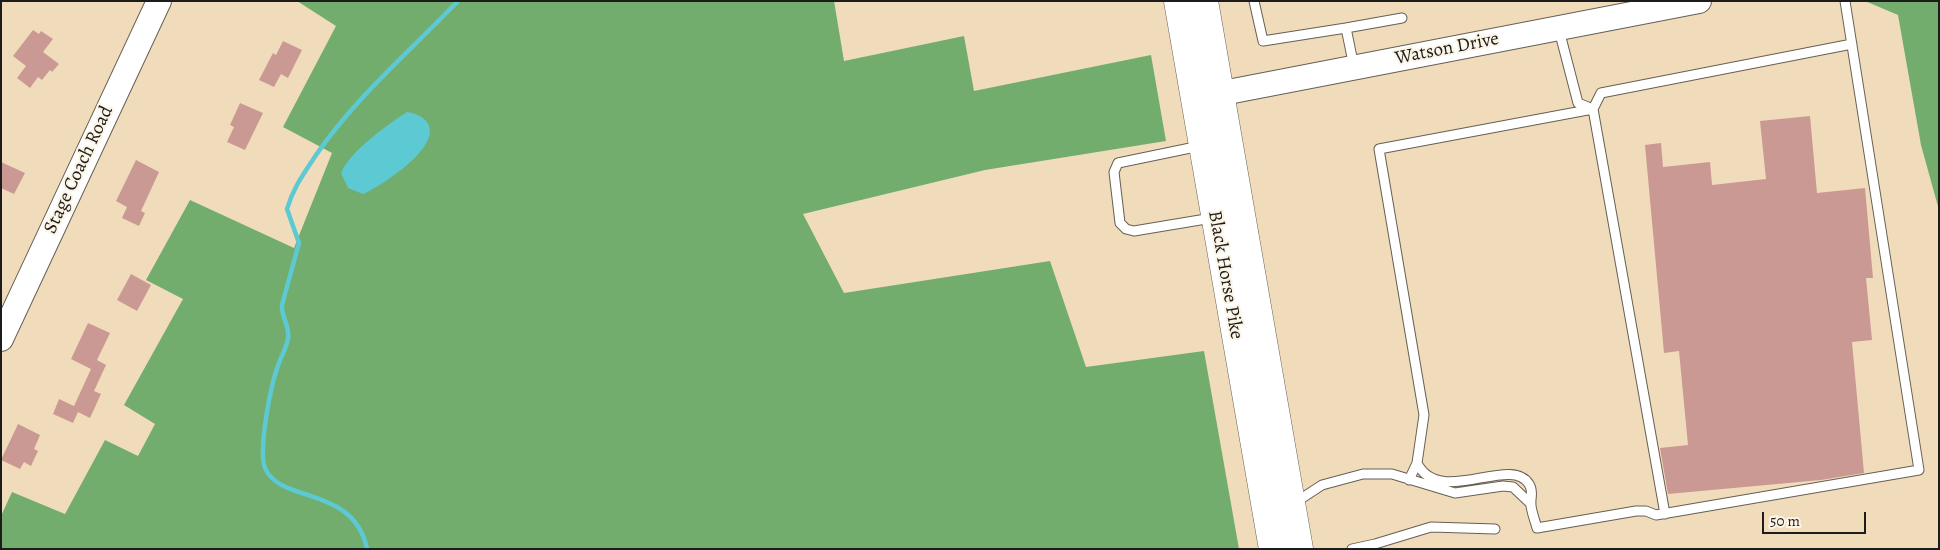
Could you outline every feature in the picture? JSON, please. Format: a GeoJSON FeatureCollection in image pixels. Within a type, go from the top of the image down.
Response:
{"type":"FeatureCollection","features":[{"type":"Feature","properties":{"kind":"highway","name":"Black Horse Pike"},"geometry":{"type":"LineString","coordinates":[[1178,1],[1208,96],[1299,549]]}},
{"type":"Feature","properties":{"kind":"highway","name":"Black Horse Pike"},"geometry":{"type":"LineString","coordinates":[[1204,1],[1208,96],[1203,146],[1273,549]]}},
{"type":"Feature","properties":{"kind":"street","name":"Stage Coach Road"},"geometry":{"type":"LineString","coordinates":[[1,339],[159,1]]}},
{"type":"Feature","properties":{"kind":"street","name":"Watson Drive"},"geometry":{"type":"LineString","coordinates":[[1208,96],[1699,1]]}},
{"type":"Feature","properties":{"kind":"lane"},"geometry":{"type":"LineString","coordinates":[[1254,1],[1263,41],[1402,18]]}},
{"type":"Feature","properties":{"kind":"lane"},"geometry":{"type":"LineString","coordinates":[[1417,463],[1421,470],[1436,479],[1454,482],[1506,474],[1522,476],[1533,494],[1531,504],[1537,528],[1636,511],[1646,511],[1656,515],[1665,514],[1919,470],[1846,1]]}},
{"type":"Feature","properties":{"kind":"lane"},"geometry":{"type":"LineString","coordinates":[[1558,27],[1578,103],[1593,109]]}},
{"type":"Feature","properties":{"kind":"lane"},"geometry":{"type":"LineString","coordinates":[[1346,28],[1354,67]]}},
{"type":"Feature","properties":{"kind":"lane"},"geometry":{"type":"LineString","coordinates":[[1665,514],[1593,109],[1601,93],[1852,44]]}},
{"type":"Feature","properties":{"kind":"lane"},"geometry":{"type":"LineString","coordinates":[[1409,480],[1417,463],[1424,415],[1379,149],[1593,109]]}},
{"type":"Feature","properties":{"kind":"lane"},"geometry":{"type":"LineString","coordinates":[[1203,146],[1118,163],[1114,172],[1120,223],[1126,229],[1134,231],[1215,217]]}},
{"type":"Feature","properties":{"kind":"lane"},"geometry":{"type":"LineString","coordinates":[[1291,505],[1322,485],[1363,474],[1392,474],[1455,493],[1504,486],[1513,487],[1531,504]]}},
{"type":"Feature","properties":{"kind":"lane"},"geometry":{"type":"LineString","coordinates":[[1352,549],[1430,527],[1495,529]]}},
{"type":"Feature","properties":{"kind":"green space"},"geometry":{"type":"Polygon","coordinates":[[[297,1],[834,1],[844,61],[964,36],[974,91],[1151,55],[1166,141],[985,170],[803,214],[844,293],[1050,261],[1086,367],[1204,351],[1239,549],[1,549],[1,516],[12,492],[65,514],[105,440],[138,456],[155,424],[124,405],[183,299],[146,280],[190,200],[294,248],[332,153],[283,127],[336,26],[297,1]]]}},
{"type":"Feature","properties":{"kind":"green space"},"geometry":{"type":"Polygon","coordinates":[[[1865,1],[1939,1],[1939,210],[1921,145],[1898,15],[1865,1]]]}},
{"type":"Feature","properties":{"kind":"water"},"geometry":{"type":"Polygon","coordinates":[[[407,112],[423,118],[427,122],[430,132],[427,142],[419,153],[396,174],[372,190],[363,194],[348,188],[341,173],[352,156],[370,139],[407,112]]]}},
{"type":"Feature","properties":{"kind":"building"},"geometry":{"type":"Polygon","coordinates":[[[33,30],[39,34],[41,31],[53,39],[43,52],[59,64],[52,72],[50,70],[42,80],[38,77],[30,88],[17,78],[26,66],[13,56],[33,30]]]}},
{"type":"Feature","properties":{"kind":"building"},"geometry":{"type":"Polygon","coordinates":[[[283,41],[302,50],[288,78],[281,74],[274,87],[259,80],[273,53],[276,55],[283,41]]]}},
{"type":"Feature","properties":{"kind":"building"},"geometry":{"type":"Polygon","coordinates":[[[240,103],[263,113],[245,150],[227,142],[234,127],[230,125],[240,103]]]}},
{"type":"Feature","properties":{"kind":"building"},"geometry":{"type":"Polygon","coordinates":[[[1810,116],[1817,193],[1865,188],[1873,278],[1866,278],[1872,340],[1852,342],[1864,473],[1821,480],[1668,494],[1660,448],[1688,445],[1679,351],[1664,353],[1645,145],[1661,143],[1663,167],[1710,162],[1712,185],[1766,179],[1760,121],[1810,116]]]}},
{"type":"Feature","properties":{"kind":"building"},"geometry":{"type":"Polygon","coordinates":[[[136,160],[159,172],[141,211],[145,213],[139,226],[122,218],[127,207],[116,201],[136,160]]]}},
{"type":"Feature","properties":{"kind":"building"},"geometry":{"type":"Polygon","coordinates":[[[1,162],[25,173],[14,194],[1,188],[1,162]]]}},
{"type":"Feature","properties":{"kind":"building"},"geometry":{"type":"Polygon","coordinates":[[[131,274],[151,285],[137,311],[117,300],[131,274]]]}},
{"type":"Feature","properties":{"kind":"building"},"geometry":{"type":"Polygon","coordinates":[[[88,323],[110,333],[97,360],[106,365],[94,391],[101,394],[90,418],[78,412],[73,423],[53,414],[59,399],[74,406],[91,369],[71,359],[88,323]]]}},
{"type":"Feature","properties":{"kind":"building"},"geometry":{"type":"Polygon","coordinates":[[[18,424],[40,435],[34,449],[38,451],[31,466],[24,462],[20,469],[1,460],[18,424]]]}},
{"type":"Feature","properties":{"kind":"waterway"},"geometry":{"type":"LineString","coordinates":[[367,549],[360,529],[348,514],[317,498],[285,487],[273,479],[265,468],[263,446],[266,416],[276,372],[288,338],[288,329],[282,305],[299,243],[287,209],[299,181],[316,155],[348,114],[458,1]]}}]}
